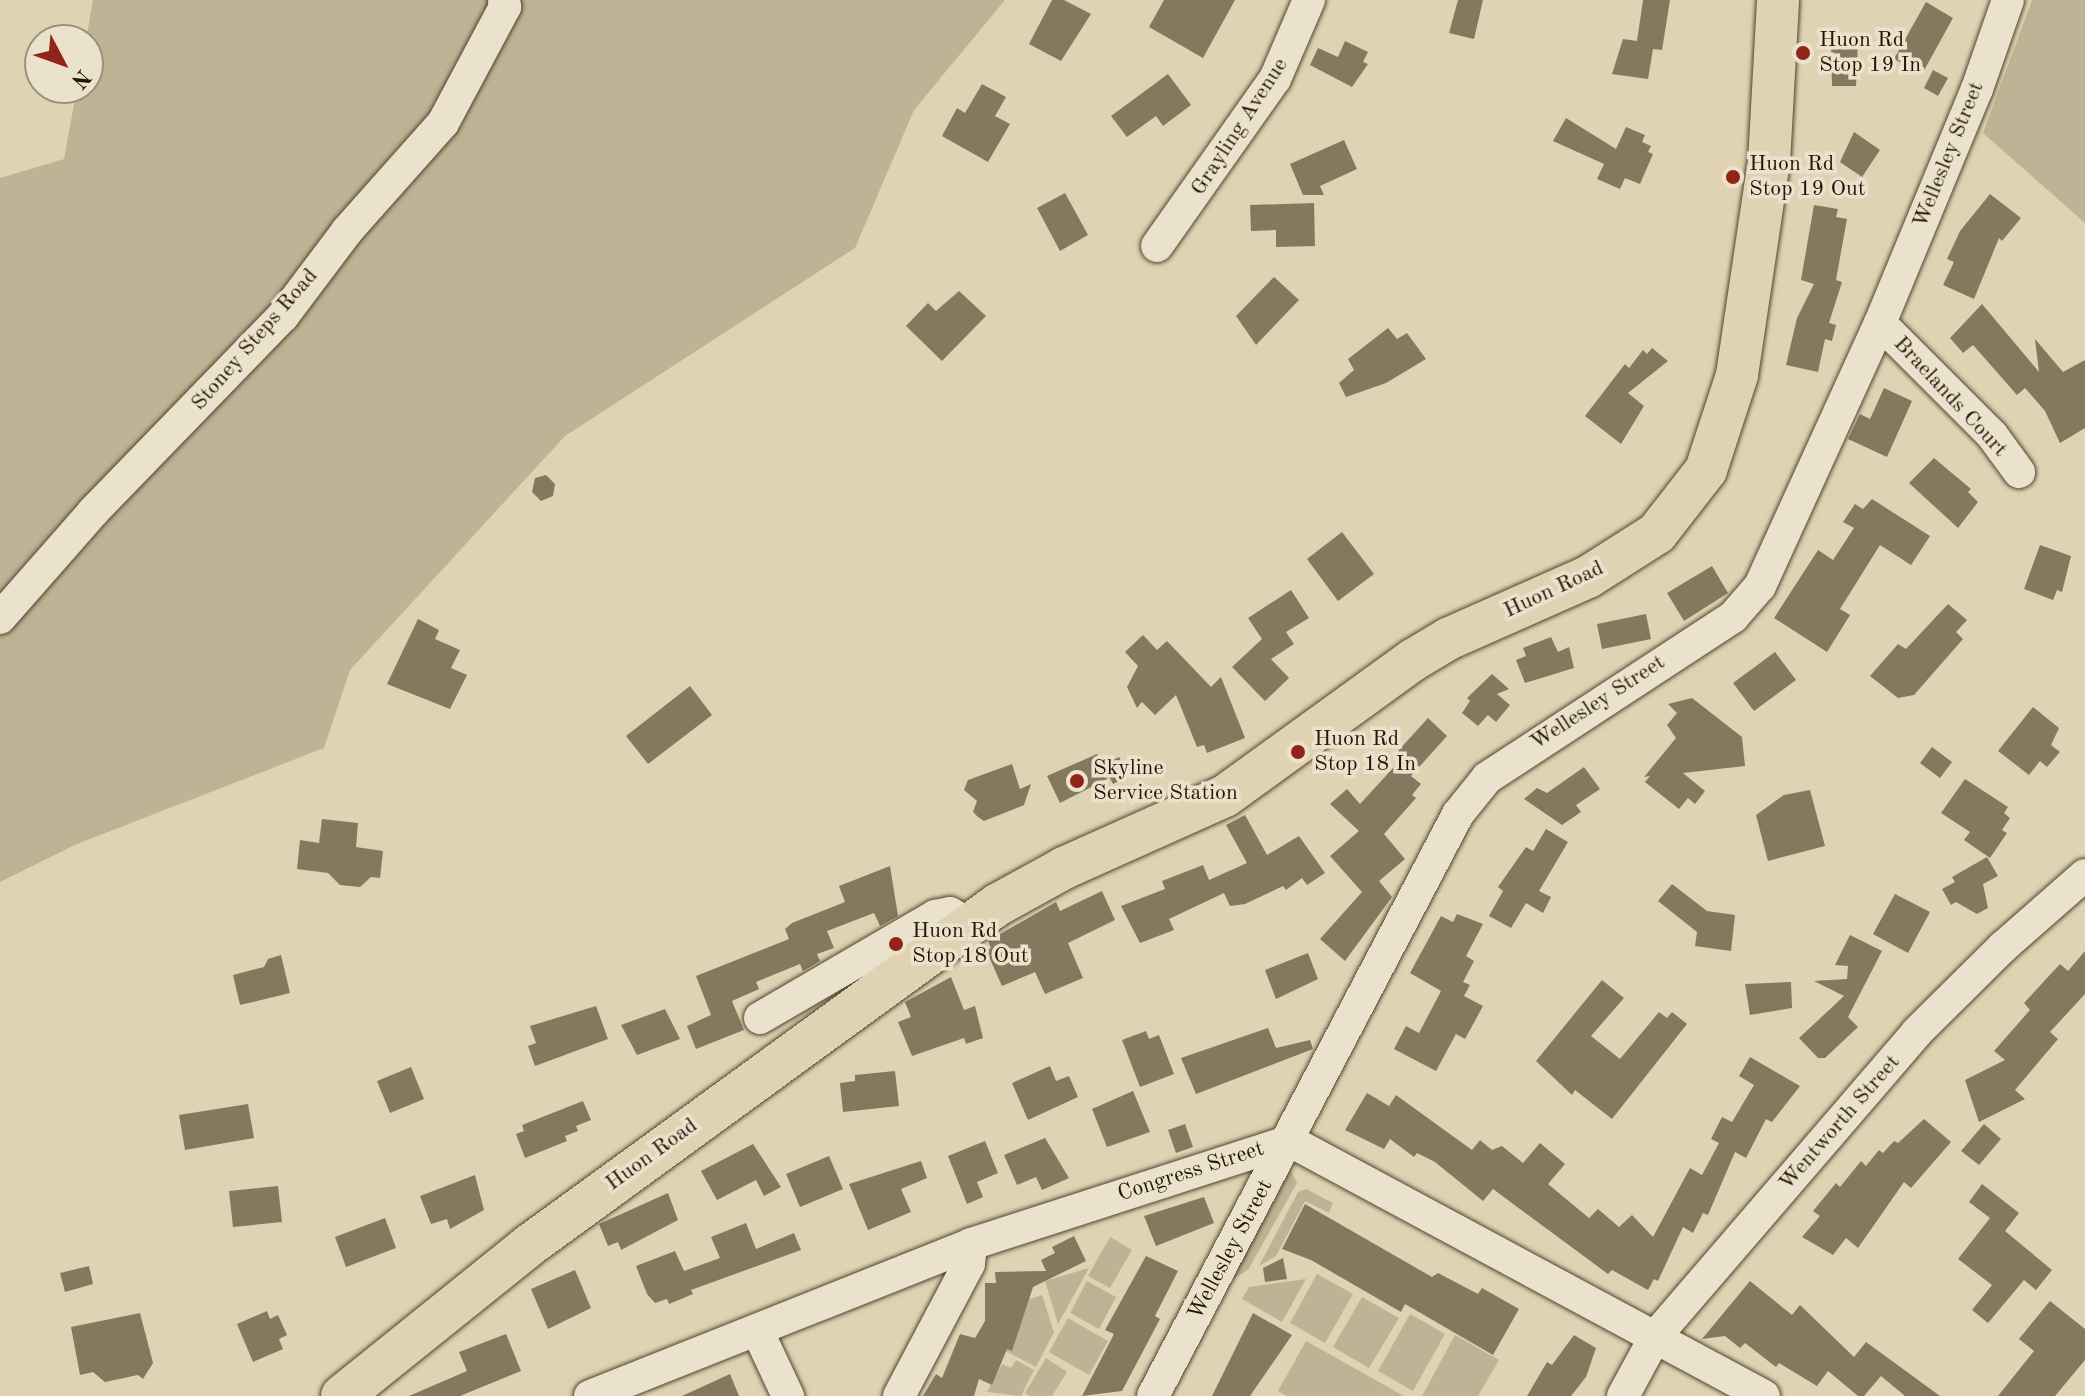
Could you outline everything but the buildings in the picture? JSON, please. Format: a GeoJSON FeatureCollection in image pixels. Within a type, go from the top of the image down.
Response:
{"type":"FeatureCollection","features":[{"type":"Feature","properties":{"kind":"main road","name":"Huon Road"},"geometry":{"type":"LineString","coordinates":[[342,1396],[527,1247],[969,924],[1064,868],[1225,796],[1413,660],[1613,563],[1677,513],[1717,444],[1740,362],[1769,162],[1778,0]]}},
{"type":"Feature","properties":{"kind":"street","name":"Stoney Steps Road"},"geometry":{"type":"LineString","coordinates":[[0,618],[93,512],[283,316],[347,231],[443,123],[504,0]]}},
{"type":"Feature","properties":{"kind":"street","name":"Grayling Avenue"},"geometry":{"type":"LineString","coordinates":[[1157,246],[1275,79],[1309,0]]}},
{"type":"Feature","properties":{"kind":"street","name":"Wellesley Street"},"geometry":{"type":"LineString","coordinates":[[1153,1396],[1290,1141],[1458,814],[1487,778],[1733,617],[1760,586],[1880,323],[1977,89],[2008,0]]}},
{"type":"Feature","properties":{"kind":"street","name":"Braelands Court"},"geometry":{"type":"LineString","coordinates":[[1880,323],[1992,435],[2019,472]]}},
{"type":"Feature","properties":{"kind":"street","name":"Wentworth Street"},"geometry":{"type":"LineString","coordinates":[[1623,1396],[1655,1337],[1917,1032],[2003,947],[2085,875]]}},
{"type":"Feature","properties":{"kind":"street"},"geometry":{"type":"LineString","coordinates":[[760,1018],[935,916],[950,913],[969,924]]}},
{"type":"Feature","properties":{"kind":"street","name":"Congress Street"},"geometry":{"type":"LineString","coordinates":[[590,1396],[708,1346],[758,1332],[971,1244],[1290,1141],[1764,1396]]}},
{"type":"Feature","properties":{"kind":"street"},"geometry":{"type":"LineString","coordinates":[[899,1396],[969,1264],[971,1244]]}},
{"type":"Feature","properties":{"kind":"street"},"geometry":{"type":"LineString","coordinates":[[758,1332],[788,1396]]}},
{"type":"Feature","properties":{"kind":"shaded area"},"geometry":{"type":"Polygon","coordinates":[[[93,0],[1005,0],[914,110],[855,248],[565,436],[350,670],[324,748],[77,844],[0,882],[0,178],[64,159],[74,104],[104,104],[104,24],[89,24],[93,0]]]}},
{"type":"Feature","properties":{"kind":"shaded area"},"geometry":{"type":"Polygon","coordinates":[[[2032,0],[2085,0],[2085,223],[1983,133],[2032,0]]]}},
{"type":"Feature","properties":{"kind":"shaded area"},"geometry":{"type":"Polygon","coordinates":[[[1291,1171],[1297,1183],[1248,1270],[1224,1284],[1276,1186],[1291,1171]]]}},
{"type":"Feature","properties":{"kind":"shaded area"},"geometry":{"type":"Polygon","coordinates":[[[1306,1189],[1333,1203],[1329,1213],[1305,1201],[1276,1256],[1259,1266],[1298,1192],[1306,1189]]]}},
{"type":"Feature","properties":{"kind":"shaded area"},"geometry":{"type":"Polygon","coordinates":[[[1110,1237],[1132,1250],[1110,1288],[1088,1276],[1110,1237]]]}},
{"type":"Feature","properties":{"kind":"shaded area"},"geometry":{"type":"Polygon","coordinates":[[[1089,1268],[1058,1324],[1045,1281],[1089,1268]]]}},
{"type":"Feature","properties":{"kind":"shaded area"},"geometry":{"type":"Polygon","coordinates":[[[1317,1274],[1353,1294],[1325,1343],[1290,1323],[1317,1274]]]}},
{"type":"Feature","properties":{"kind":"shaded area"},"geometry":{"type":"Polygon","coordinates":[[[1306,1279],[1282,1322],[1242,1299],[1249,1287],[1306,1279]]]}},
{"type":"Feature","properties":{"kind":"shaded area"},"geometry":{"type":"Polygon","coordinates":[[[1087,1281],[1116,1297],[1099,1329],[1070,1313],[1087,1281]]]}},
{"type":"Feature","properties":{"kind":"shaded area"},"geometry":{"type":"Polygon","coordinates":[[[1042,1295],[1054,1332],[1036,1367],[996,1346],[1008,1306],[1042,1295]]]}},
{"type":"Feature","properties":{"kind":"shaded area"},"geometry":{"type":"Polygon","coordinates":[[[1362,1297],[1399,1318],[1369,1368],[1333,1347],[1362,1297]]]}},
{"type":"Feature","properties":{"kind":"shaded area"},"geometry":{"type":"Polygon","coordinates":[[[1410,1314],[1445,1334],[1413,1391],[1378,1371],[1410,1314]]]}},
{"type":"Feature","properties":{"kind":"shaded area"},"geometry":{"type":"Polygon","coordinates":[[[1068,1318],[1108,1341],[1089,1375],[1049,1352],[1068,1318]]]}},
{"type":"Feature","properties":{"kind":"shaded area"},"geometry":{"type":"Polygon","coordinates":[[[1455,1335],[1499,1360],[1478,1396],[1422,1396],[1455,1335]]]}},
{"type":"Feature","properties":{"kind":"shaded area"},"geometry":{"type":"Polygon","coordinates":[[[1306,1341],[1404,1396],[1287,1396],[1278,1391],[1306,1341]]]}},
{"type":"Feature","properties":{"kind":"shaded area"},"geometry":{"type":"Polygon","coordinates":[[[1046,1358],[1067,1372],[1052,1396],[1030,1396],[1025,1393],[1046,1358]]]}},
{"type":"Feature","properties":{"kind":"shaded area"},"geometry":{"type":"Polygon","coordinates":[[[1016,1360],[1034,1370],[1021,1396],[987,1392],[1002,1364],[1011,1368],[1016,1360]]]}},
{"type":"Feature","properties":{"kind":"place","name":"Huon Rd Stop 19 In"},"geometry":{"type":"Point","coordinates":[1803,53]}},
{"type":"Feature","properties":{"kind":"place","name":"Huon Rd Stop 19 Out"},"geometry":{"type":"Point","coordinates":[1733,177]}},
{"type":"Feature","properties":{"kind":"place","name":"Huon Rd Stop 18 In"},"geometry":{"type":"Point","coordinates":[1298,752]}},
{"type":"Feature","properties":{"kind":"place","name":"Skyline Service Station"},"geometry":{"type":"Point","coordinates":[1077,781]}},
{"type":"Feature","properties":{"kind":"place","name":"Huon Rd Stop 18 Out"},"geometry":{"type":"Point","coordinates":[896,944]}}]}
